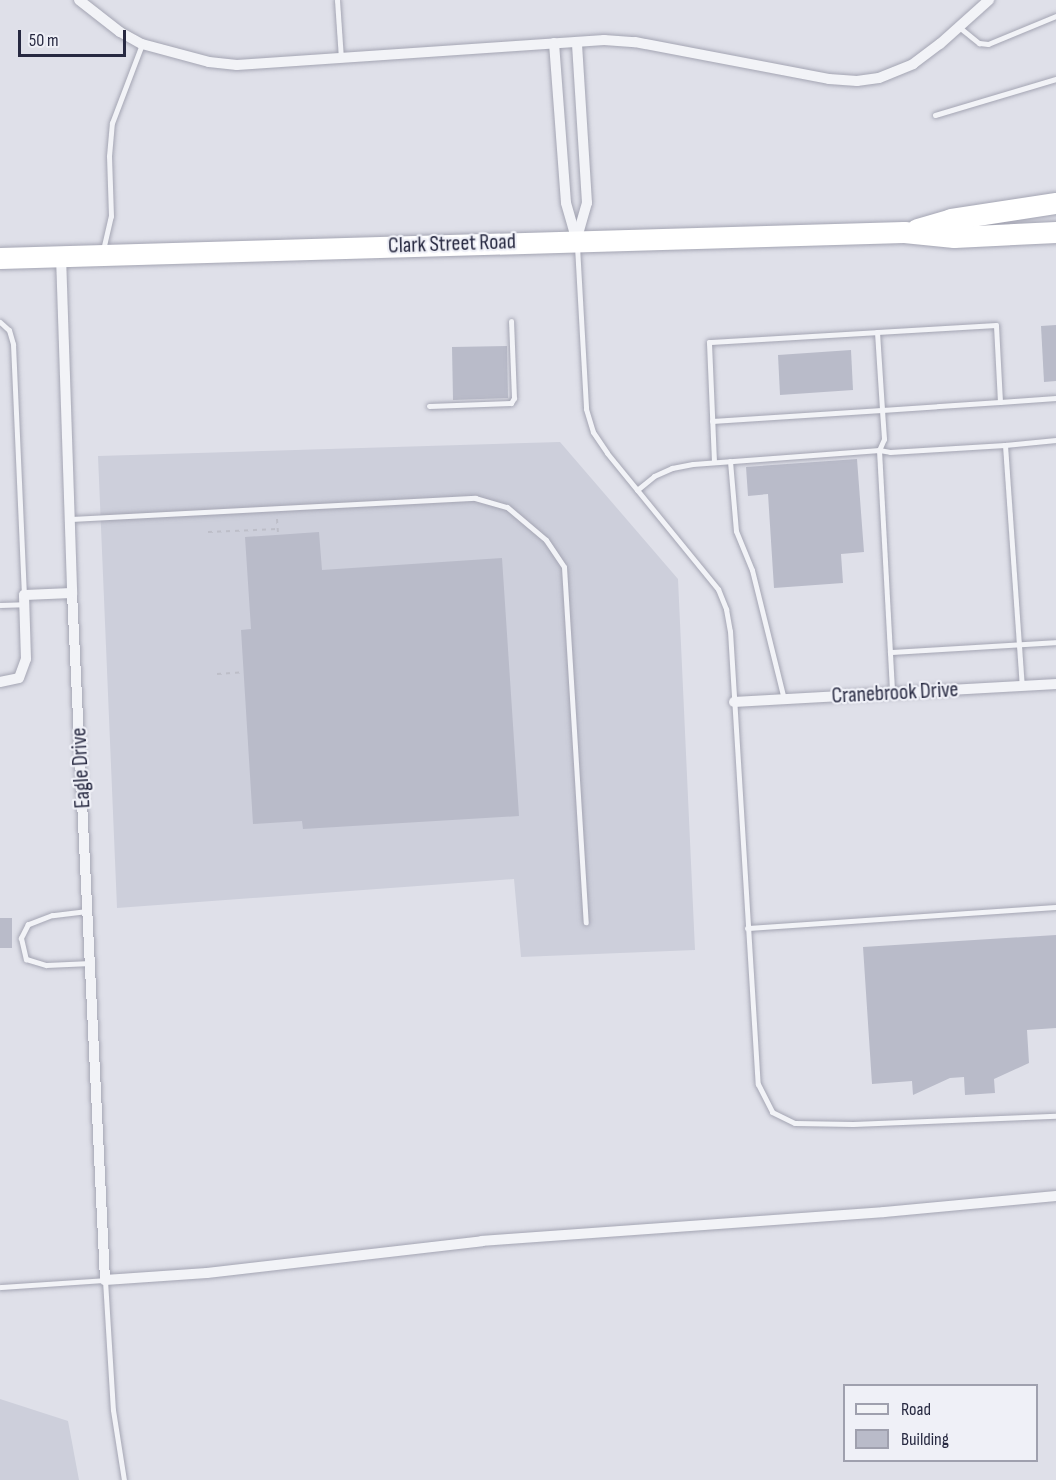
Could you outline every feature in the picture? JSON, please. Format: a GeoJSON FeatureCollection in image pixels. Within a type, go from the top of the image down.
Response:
{"type":"FeatureCollection","features":[{"type":"Feature","properties":{"kind":"highway","name":"Clark Street Road"},"geometry":{"type":"LineString","coordinates":[[904,232],[951,219],[1056,203]]}},
{"type":"Feature","properties":{"kind":"highway","name":"Clark Street Road"},"geometry":{"type":"LineString","coordinates":[[0,258],[904,232],[954,237],[1056,232]]}},
{"type":"Feature","properties":{"kind":"street"},"geometry":{"type":"LineString","coordinates":[[79,0],[120,32],[141,44],[183,57],[237,64],[554,43],[635,42],[829,79],[857,81],[879,78],[903,69],[960,27],[989,0]]}},
{"type":"Feature","properties":{"kind":"street"},"geometry":{"type":"LineString","coordinates":[[576,241],[587,203],[577,42]]}},
{"type":"Feature","properties":{"kind":"street"},"geometry":{"type":"LineString","coordinates":[[554,43],[566,203],[576,241]]}},
{"type":"Feature","properties":{"kind":"street","name":"Eagle Drive"},"geometry":{"type":"LineString","coordinates":[[61,255],[72,592],[105,1280]]}},
{"type":"Feature","properties":{"kind":"street"},"geometry":{"type":"LineString","coordinates":[[0,682],[19,678],[26,659],[24,600],[72,592]]}},
{"type":"Feature","properties":{"kind":"street","name":"Cranebrook Drive"},"geometry":{"type":"LineString","coordinates":[[735,702],[1056,684]]}},
{"type":"Feature","properties":{"kind":"street"},"geometry":{"type":"LineString","coordinates":[[105,1280],[207,1273],[482,1241],[884,1212],[1056,1196]]}},
{"type":"Feature","properties":{"kind":"lane"},"geometry":{"type":"LineString","coordinates":[[337,0],[341,58]]}},
{"type":"Feature","properties":{"kind":"lane"},"geometry":{"type":"LineString","coordinates":[[960,27],[979,43],[988,44],[1056,16]]}},
{"type":"Feature","properties":{"kind":"lane"},"geometry":{"type":"LineString","coordinates":[[103,254],[111,216],[109,156],[112,123],[141,44]]}},
{"type":"Feature","properties":{"kind":"lane"},"geometry":{"type":"LineString","coordinates":[[935,115],[1056,79]]}},
{"type":"Feature","properties":{"kind":"lane"},"geometry":{"type":"LineString","coordinates":[[576,241],[586,409],[593,432],[718,589],[726,609],[735,702],[758,1084],[772,1112],[795,1123],[853,1124],[1056,1116]]}},
{"type":"Feature","properties":{"kind":"lane"},"geometry":{"type":"LineString","coordinates":[[429,406],[511,403],[514,398],[511,321]]}},
{"type":"Feature","properties":{"kind":"lane"},"geometry":{"type":"LineString","coordinates":[[0,322],[9,330],[13,344],[24,600],[0,605]]}},
{"type":"Feature","properties":{"kind":"lane"},"geometry":{"type":"LineString","coordinates":[[714,462],[709,342],[996,325],[1000,402]]}},
{"type":"Feature","properties":{"kind":"lane"},"geometry":{"type":"LineString","coordinates":[[877,332],[884,439],[879,450],[892,693]]}},
{"type":"Feature","properties":{"kind":"lane"},"geometry":{"type":"LineString","coordinates":[[712,421],[1056,398]]}},
{"type":"Feature","properties":{"kind":"lane"},"geometry":{"type":"LineString","coordinates":[[637,490],[654,476],[672,468],[714,462],[1056,440]]}},
{"type":"Feature","properties":{"kind":"lane"},"geometry":{"type":"LineString","coordinates":[[1005,445],[1022,686]]}},
{"type":"Feature","properties":{"kind":"lane"},"geometry":{"type":"LineString","coordinates":[[730,461],[736,531],[752,570],[784,699]]}},
{"type":"Feature","properties":{"kind":"lane"},"geometry":{"type":"LineString","coordinates":[[71,519],[475,498],[507,507],[546,540],[564,567],[586,922]]}},
{"type":"Feature","properties":{"kind":"lane"},"geometry":{"type":"LineString","coordinates":[[890,652],[1056,642]]}},
{"type":"Feature","properties":{"kind":"lane"},"geometry":{"type":"LineString","coordinates":[[747,928],[1056,907]]}},
{"type":"Feature","properties":{"kind":"lane"},"geometry":{"type":"LineString","coordinates":[[89,910],[52,915],[28,924],[21,938],[26,959],[46,965],[91,963]]}},
{"type":"Feature","properties":{"kind":"lane"},"geometry":{"type":"LineString","coordinates":[[0,1287],[105,1280],[113,1410],[124,1480]]}},
{"type":"Feature","properties":{"kind":"path"},"geometry":{"type":"LineString","coordinates":[[276,507],[278,534]]}},
{"type":"Feature","properties":{"kind":"path"},"geometry":{"type":"LineString","coordinates":[[208,532],[278,529]]}},
{"type":"Feature","properties":{"kind":"path"},"geometry":{"type":"LineString","coordinates":[[217,674],[243,672]]}},
{"type":"Feature","properties":{"kind":"shaded area"},"geometry":{"type":"Polygon","coordinates":[[[560,442],[678,579],[695,950],[521,957],[514,879],[117,908],[98,456],[560,442]]]}},
{"type":"Feature","properties":{"kind":"shaded area"},"geometry":{"type":"Polygon","coordinates":[[[0,1399],[68,1421],[79,1480],[0,1480],[0,1399]]]}},
{"type":"Feature","properties":{"kind":"building"},"geometry":{"type":"Polygon","coordinates":[[[1056,325],[1056,381],[1044,382],[1041,326],[1056,325]]]}},
{"type":"Feature","properties":{"kind":"building"},"geometry":{"type":"Polygon","coordinates":[[[507,346],[508,398],[453,400],[452,347],[507,346]]]}},
{"type":"Feature","properties":{"kind":"building"},"geometry":{"type":"Polygon","coordinates":[[[851,350],[853,390],[780,395],[778,355],[851,350]]]}},
{"type":"Feature","properties":{"kind":"building"},"geometry":{"type":"Polygon","coordinates":[[[857,459],[864,552],[841,554],[843,583],[774,588],[768,494],[748,496],[746,467],[857,459]]]}},
{"type":"Feature","properties":{"kind":"building"},"geometry":{"type":"Polygon","coordinates":[[[319,532],[322,570],[502,558],[519,816],[303,829],[302,821],[253,824],[241,630],[251,629],[245,537],[319,532]]]}},
{"type":"Feature","properties":{"kind":"building"},"geometry":{"type":"Polygon","coordinates":[[[0,918],[12,918],[12,948],[0,948],[0,918]]]}},
{"type":"Feature","properties":{"kind":"building"},"geometry":{"type":"Polygon","coordinates":[[[1056,935],[1056,1028],[1027,1030],[1029,1063],[994,1079],[995,1093],[965,1095],[964,1077],[950,1078],[913,1095],[912,1081],[872,1084],[863,947],[1056,935]]]}}]}
